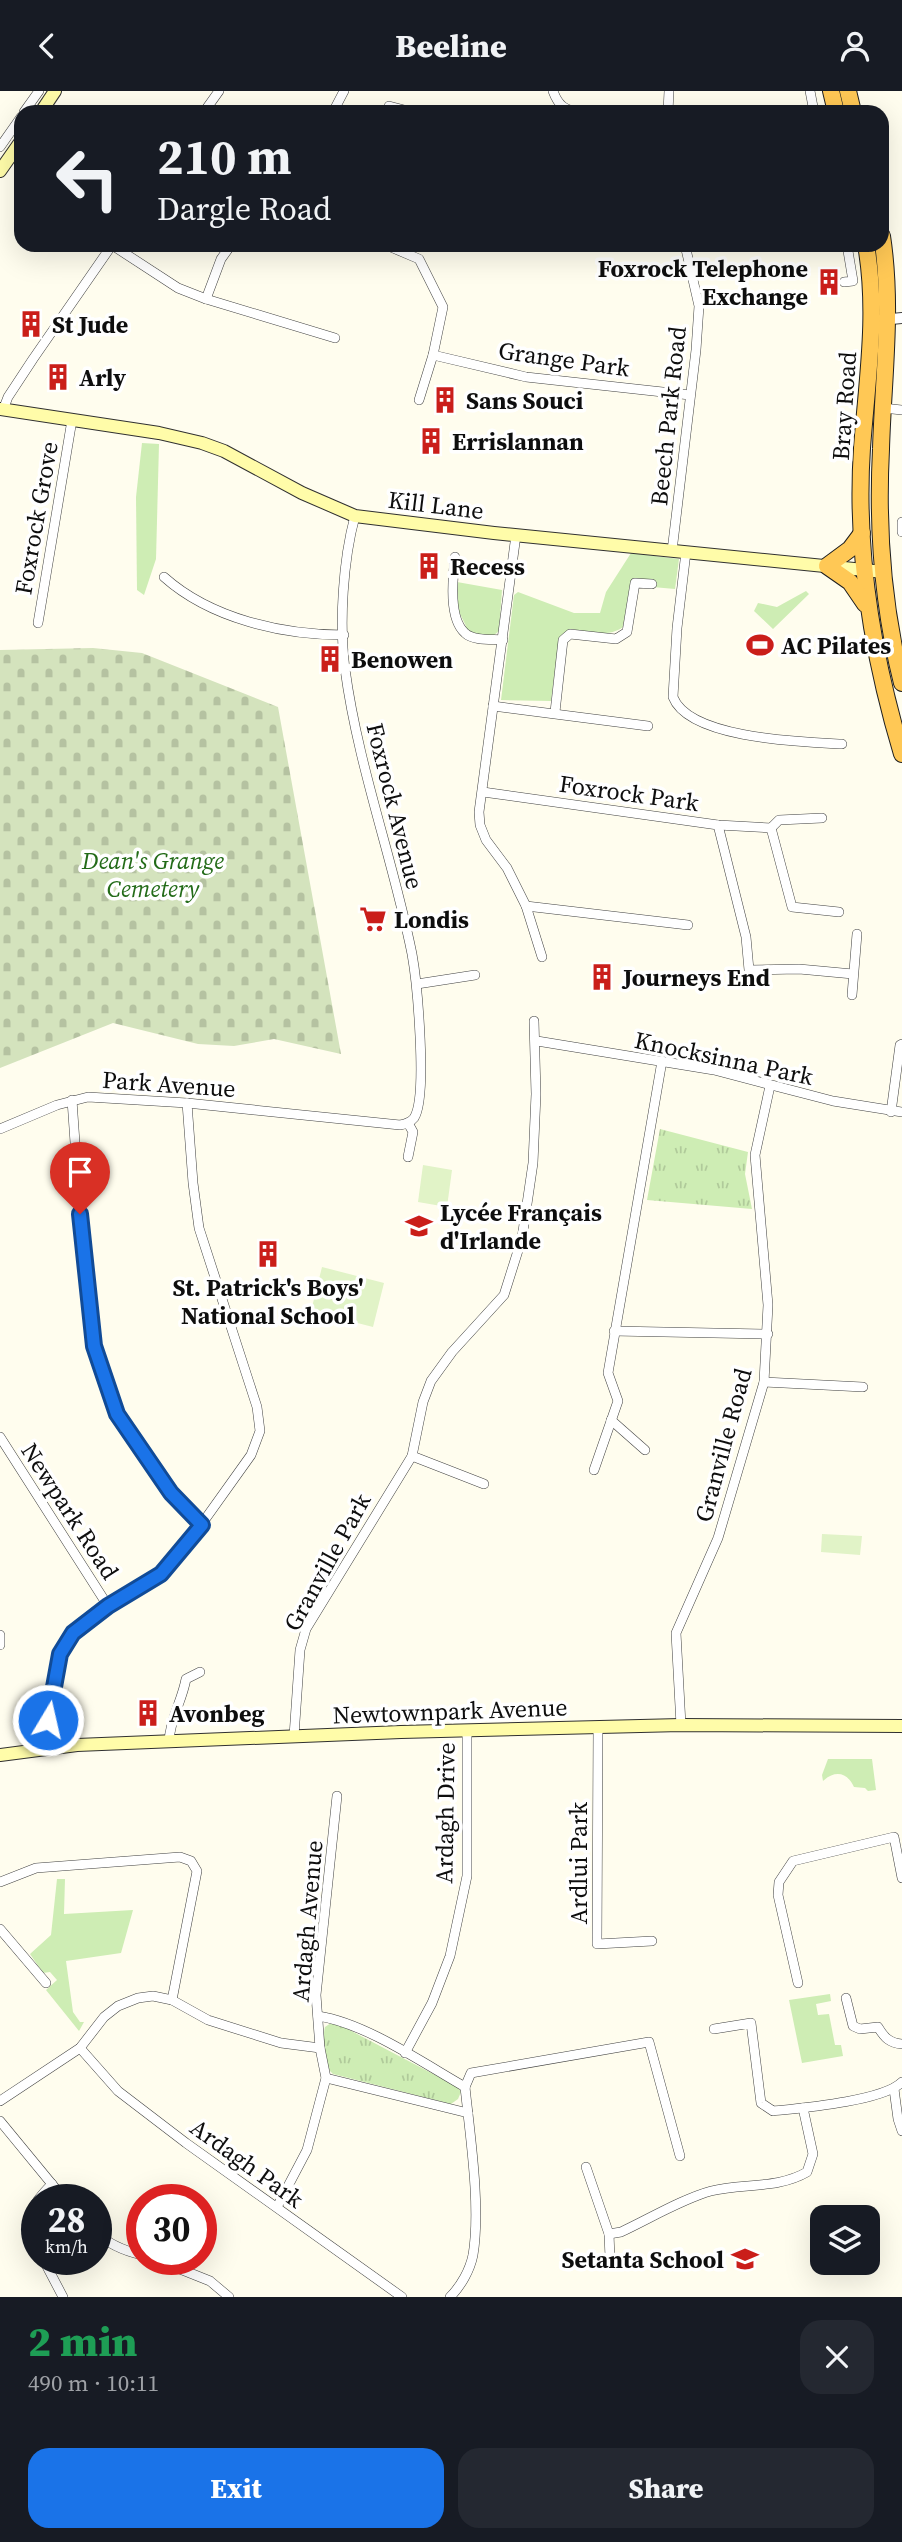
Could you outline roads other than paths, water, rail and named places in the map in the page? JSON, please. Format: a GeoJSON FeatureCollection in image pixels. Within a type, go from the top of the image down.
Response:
{"type":"FeatureCollection","features":[{"type":"Feature","properties":{"kind":"highway","name":"Bray Road"},"geometry":{"type":"LineString","coordinates":[[867,252],[871,272],[871,321],[869,385],[862,449],[864,571],[867,608],[885,696],[902,754]]}},
{"type":"Feature","properties":{"kind":"highway","name":"Bray Road"},"geometry":{"type":"LineString","coordinates":[[884,252],[895,319],[883,408],[880,476],[884,564],[893,647],[902,683]]}},
{"type":"Feature","properties":{"kind":"highway"},"geometry":{"type":"LineString","coordinates":[[862,533],[850,549],[827,566],[850,582],[867,608]]}},
{"type":"Feature","properties":{"kind":"main road"},"geometry":{"type":"LineString","coordinates":[[0,171],[14,151]]}},
{"type":"Feature","properties":{"kind":"main road","name":"Kill Lane"},"geometry":{"type":"LineString","coordinates":[[1,409],[159,433],[223,450],[302,492],[355,516],[390,522],[864,571],[884,564]]}},
{"type":"Feature","properties":{"kind":"main road","name":"Newtownpark Avenue"},"geometry":{"type":"LineString","coordinates":[[0,1755],[45,1748],[294,1736],[681,1725],[902,1726]]}},
{"type":"Feature","properties":{"kind":"street"},"geometry":{"type":"LineString","coordinates":[[0,147],[14,127]]}},
{"type":"Feature","properties":{"kind":"street"},"geometry":{"type":"LineString","coordinates":[[1,409],[107,252]]}},
{"type":"Feature","properties":{"kind":"street"},"geometry":{"type":"LineString","coordinates":[[123,252],[178,288],[335,338]]}},
{"type":"Feature","properties":{"kind":"street"},"geometry":{"type":"LineString","coordinates":[[206,299],[221,259],[226,252]]}},
{"type":"Feature","properties":{"kind":"street"},"geometry":{"type":"LineString","coordinates":[[403,252],[419,259],[443,307],[433,355],[419,400]]}},
{"type":"Feature","properties":{"kind":"street","name":"Beech Park Road"},"geometry":{"type":"LineString","coordinates":[[672,551],[699,306],[687,252]]}},
{"type":"Feature","properties":{"kind":"street"},"geometry":{"type":"LineString","coordinates":[[844,282],[853,281],[848,252]]}},
{"type":"Feature","properties":{"kind":"street"},"geometry":{"type":"LineString","coordinates":[[871,321],[895,319]]}},
{"type":"Feature","properties":{"kind":"street","name":"Grange Park"},"geometry":{"type":"LineString","coordinates":[[433,355],[526,377],[690,395]]}},
{"type":"Feature","properties":{"kind":"street"},"geometry":{"type":"LineString","coordinates":[[883,408],[902,410]]}},
{"type":"Feature","properties":{"kind":"street","name":"Foxrock Grove"},"geometry":{"type":"LineString","coordinates":[[38,623],[72,420]]}},
{"type":"Feature","properties":{"kind":"street","name":"Foxrock Avenue"},"geometry":{"type":"LineString","coordinates":[[355,516],[344,584],[345,666],[352,711],[405,924],[416,984],[421,1061],[415,1114],[408,1123],[413,1132],[408,1157]]}},
{"type":"Feature","properties":{"kind":"street"},"geometry":{"type":"LineString","coordinates":[[902,522],[902,532]]}},
{"type":"Feature","properties":{"kind":"street"},"geometry":{"type":"LineString","coordinates":[[516,535],[480,825],[486,840],[507,868],[526,905],[542,957]]}},
{"type":"Feature","properties":{"kind":"street"},"geometry":{"type":"LineString","coordinates":[[686,552],[677,628],[673,698],[676,707],[708,725],[743,734],[776,740],[842,744]]}},
{"type":"Feature","properties":{"kind":"street"},"geometry":{"type":"LineString","coordinates":[[455,557],[452,591],[460,625],[465,634],[503,640]]}},
{"type":"Feature","properties":{"kind":"street"},"geometry":{"type":"LineString","coordinates":[[164,577],[176,588],[206,604],[269,629],[344,635]]}},
{"type":"Feature","properties":{"kind":"street"},"geometry":{"type":"LineString","coordinates":[[555,712],[563,639],[570,634],[615,639],[622,636],[627,632],[635,583],[652,584]]}},
{"type":"Feature","properties":{"kind":"street"},"geometry":{"type":"LineString","coordinates":[[494,706],[648,726]]}},
{"type":"Feature","properties":{"kind":"street","name":"Foxrock Park"},"geometry":{"type":"LineString","coordinates":[[483,792],[718,825],[771,828],[779,820],[822,818]]}},
{"type":"Feature","properties":{"kind":"street"},"geometry":{"type":"LineString","coordinates":[[718,825],[746,937],[750,970],[799,969],[853,974]]}},
{"type":"Feature","properties":{"kind":"street"},"geometry":{"type":"LineString","coordinates":[[771,828],[792,907],[839,912]]}},
{"type":"Feature","properties":{"kind":"street"},"geometry":{"type":"LineString","coordinates":[[526,905],[688,925]]}},
{"type":"Feature","properties":{"kind":"street"},"geometry":{"type":"LineString","coordinates":[[852,995],[857,934]]}},
{"type":"Feature","properties":{"kind":"street"},"geometry":{"type":"LineString","coordinates":[[416,984],[475,975]]}},
{"type":"Feature","properties":{"kind":"street","name":"Granville Park"},"geometry":{"type":"LineString","coordinates":[[294,1736],[300,1650],[306,1629],[411,1456],[423,1402],[431,1381],[452,1352],[504,1295],[522,1238],[533,1163],[537,1041],[534,1021]]}},
{"type":"Feature","properties":{"kind":"street","name":"Knocksinna Park"},"geometry":{"type":"LineString","coordinates":[[537,1041],[714,1070],[833,1101],[902,1112]]}},
{"type":"Feature","properties":{"kind":"street"},"geometry":{"type":"LineString","coordinates":[[891,1112],[902,1044]]}},
{"type":"Feature","properties":{"kind":"street"},"geometry":{"type":"LineString","coordinates":[[594,1470],[618,1401],[608,1373],[662,1061]]}},
{"type":"Feature","properties":{"kind":"street","name":"Granville Road"},"geometry":{"type":"LineString","coordinates":[[681,1725],[676,1633],[718,1538],[764,1382],[768,1305],[754,1155],[770,1086]]}},
{"type":"Feature","properties":{"kind":"street","name":"Park Avenue"},"geometry":{"type":"LineString","coordinates":[[0,1129],[72,1100],[88,1097],[187,1103],[400,1125],[408,1123]]}},
{"type":"Feature","properties":{"kind":"street"},"geometry":{"type":"LineString","coordinates":[[72,1100],[80,1214],[94,1346],[117,1414],[171,1493],[202,1525]]}},
{"type":"Feature","properties":{"kind":"street"},"geometry":{"type":"LineString","coordinates":[[45,1748],[60,1654],[73,1633],[108,1606],[161,1574],[202,1525],[251,1455],[260,1431],[257,1406],[200,1228],[193,1183],[187,1103]]}},
{"type":"Feature","properties":{"kind":"street"},"geometry":{"type":"LineString","coordinates":[[614,1331],[768,1334]]}},
{"type":"Feature","properties":{"kind":"street"},"geometry":{"type":"LineString","coordinates":[[764,1382],[863,1387]]}},
{"type":"Feature","properties":{"kind":"street"},"geometry":{"type":"LineString","coordinates":[[611,1420],[645,1450]]}},
{"type":"Feature","properties":{"kind":"street","name":"Newpark Road"},"geometry":{"type":"LineString","coordinates":[[0,1437],[108,1606]]}},
{"type":"Feature","properties":{"kind":"street"},"geometry":{"type":"LineString","coordinates":[[411,1456],[484,1484]]}},
{"type":"Feature","properties":{"kind":"street"},"geometry":{"type":"LineString","coordinates":[[0,1635],[0,1645]]}},
{"type":"Feature","properties":{"kind":"street"},"geometry":{"type":"LineString","coordinates":[[169,1741],[172,1719],[186,1679],[200,1672]]}},
{"type":"Feature","properties":{"kind":"street","name":"Ardlui Park"},"geometry":{"type":"LineString","coordinates":[[598,1727],[597,1944],[652,1941]]}},
{"type":"Feature","properties":{"kind":"street","name":"Ardagh Drive"},"geometry":{"type":"LineString","coordinates":[[405,2053],[432,2003],[450,1956],[467,1876],[467,1731]]}},
{"type":"Feature","properties":{"kind":"street","name":"Ardagh Avenue"},"geometry":{"type":"LineString","coordinates":[[277,2207],[307,2150],[326,2078],[320,2048],[316,1995],[337,1796]]}},
{"type":"Feature","properties":{"kind":"street"},"geometry":{"type":"LineString","coordinates":[[797,1983],[778,1895],[779,1882],[793,1861],[898,1836],[902,1878]]}},
{"type":"Feature","properties":{"kind":"street"},"geometry":{"type":"LineString","coordinates":[[0,1882],[36,1868],[69,1864],[180,1857],[191,1861],[197,1871],[172,2000]]}},
{"type":"Feature","properties":{"kind":"street"},"geometry":{"type":"LineString","coordinates":[[0,1929],[46,1983]]}},
{"type":"Feature","properties":{"kind":"street"},"geometry":{"type":"LineString","coordinates":[[0,2101],[80,2048],[104,2017],[118,2006],[138,1998],[153,1996],[172,2000],[208,2020],[281,2043],[320,2048]]}},
{"type":"Feature","properties":{"kind":"street"},"geometry":{"type":"LineString","coordinates":[[846,1998],[853,2026],[860,2029],[878,2027],[885,2038],[902,2045]]}},
{"type":"Feature","properties":{"kind":"street"},"geometry":{"type":"LineString","coordinates":[[318,2016],[335,2019],[405,2053],[465,2087]]}},
{"type":"Feature","properties":{"kind":"street"},"geometry":{"type":"LineString","coordinates":[[715,2029],[751,2023],[761,2103],[773,2111],[858,2099],[894,2089],[902,2082]]}},
{"type":"Feature","properties":{"kind":"street"},"geometry":{"type":"LineString","coordinates":[[450,2297],[459,2288],[473,2255],[476,2214],[465,2087],[471,2073],[649,2042],[680,2155]]}},
{"type":"Feature","properties":{"kind":"street","name":"Ardagh Park"},"geometry":{"type":"LineString","coordinates":[[80,2048],[118,2091],[402,2297]]}},
{"type":"Feature","properties":{"kind":"street"},"geometry":{"type":"LineString","coordinates":[[326,2078],[468,2113]]}},
{"type":"Feature","properties":{"kind":"street"},"geometry":{"type":"LineString","coordinates":[[894,2089],[902,2131]]}},
{"type":"Feature","properties":{"kind":"street"},"geometry":{"type":"LineString","coordinates":[[609,2234],[621,2232],[706,2193],[734,2186],[778,2183],[796,2179],[807,2172],[813,2154],[803,2108]]}},
{"type":"Feature","properties":{"kind":"street"},"geometry":{"type":"LineString","coordinates":[[0,2121],[52,2184]]}},
{"type":"Feature","properties":{"kind":"street"},"geometry":{"type":"LineString","coordinates":[[586,2167],[609,2234],[610,2258]]}},
{"type":"Feature","properties":{"kind":"street"},"geometry":{"type":"LineString","coordinates":[[51,2275],[63,2297]]}},
{"type":"Feature","properties":{"kind":"street"},"geometry":{"type":"LineString","coordinates":[[195,2275],[210,2281],[229,2297]]}},
{"type":"Feature","properties":{"kind":"place","name":"Foxrock Telephone Exchange"},"geometry":{"type":"Point","coordinates":[829,282]}},
{"type":"Feature","properties":{"kind":"place","name":"St Jude"},"geometry":{"type":"Point","coordinates":[31,324]}},
{"type":"Feature","properties":{"kind":"place","name":"Arly"},"geometry":{"type":"Point","coordinates":[58,377]}},
{"type":"Feature","properties":{"kind":"place","name":"Sans Souci"},"geometry":{"type":"Point","coordinates":[445,400]}},
{"type":"Feature","properties":{"kind":"place","name":"Errislannan"},"geometry":{"type":"Point","coordinates":[431,441]}},
{"type":"Feature","properties":{"kind":"place","name":"Recess"},"geometry":{"type":"Point","coordinates":[429,566]}},
{"type":"Feature","properties":{"kind":"place","name":"AC Pilates"},"geometry":{"type":"Point","coordinates":[760,645]}},
{"type":"Feature","properties":{"kind":"place","name":"Benowen"},"geometry":{"type":"Point","coordinates":[330,659]}},
{"type":"Feature","properties":{"kind":"place","name":"Londis"},"geometry":{"type":"Point","coordinates":[373,919]}},
{"type":"Feature","properties":{"kind":"place","name":"Journeys End"},"geometry":{"type":"Point","coordinates":[602,977]}},
{"type":"Feature","properties":{"kind":"place","name":"Lycée Français d'Irlande"},"geometry":{"type":"Point","coordinates":[419,1226]}},
{"type":"Feature","properties":{"kind":"place","name":"St. Patrick's Boys' National School"},"geometry":{"type":"Point","coordinates":[268,1254]}},
{"type":"Feature","properties":{"kind":"place","name":"Avonbeg"},"geometry":{"type":"Point","coordinates":[148,1713]}},
{"type":"Feature","properties":{"kind":"place","name":"Setanta School"},"geometry":{"type":"Point","coordinates":[745,2259]}},
{"type":"Feature","properties":{"kind":"park label","name":"Dean's Grange Cemetery"},"geometry":{"type":"Point","coordinates":[153,874]}}]}
